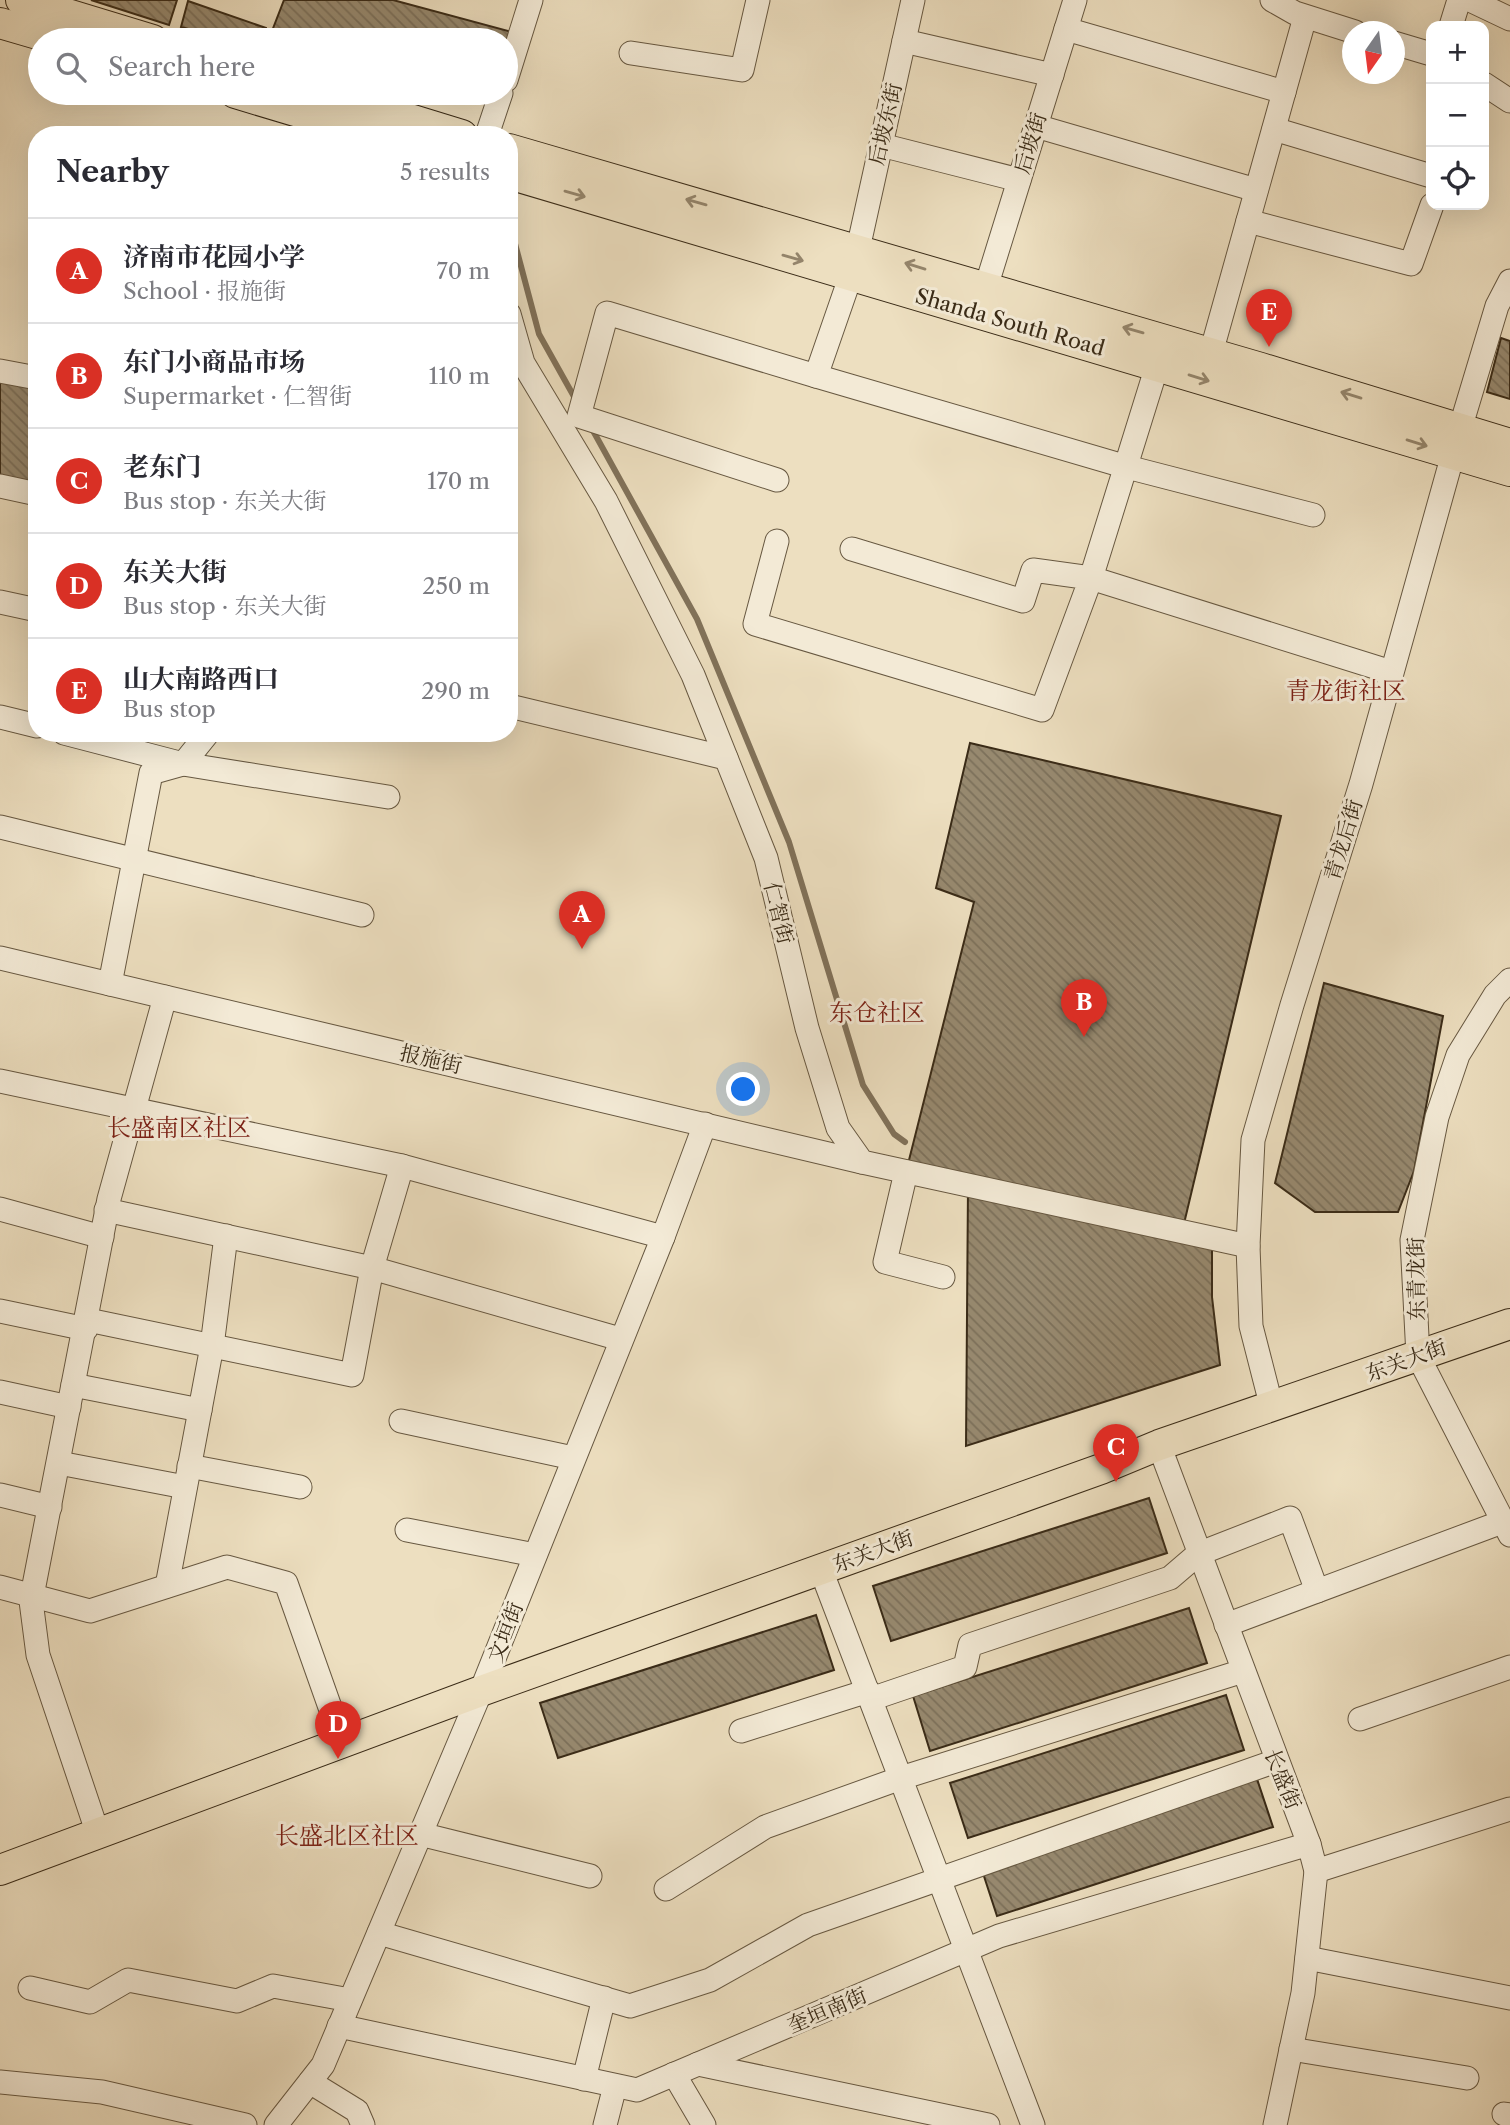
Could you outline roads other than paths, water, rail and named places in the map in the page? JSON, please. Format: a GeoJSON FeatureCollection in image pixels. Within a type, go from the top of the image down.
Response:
{"type":"FeatureCollection","features":[{"type":"Feature","properties":{"kind":"main road"},"geometry":{"type":"LineString","coordinates":[[21,0],[113,28]]}},
{"type":"Feature","properties":{"kind":"main road"},"geometry":{"type":"LineString","coordinates":[[0,23],[28,31]]}},
{"type":"Feature","properties":{"kind":"main road"},"geometry":{"type":"LineString","coordinates":[[274,105],[345,126]]}},
{"type":"Feature","properties":{"kind":"main road"},"geometry":{"type":"LineString","coordinates":[[364,105],[433,126]]}},
{"type":"Feature","properties":{"kind":"main road","name":"Shanda South Road"},"geometry":{"type":"LineString","coordinates":[[518,152],[854,262],[1157,366],[1457,442],[1510,444]]}},
{"type":"Feature","properties":{"kind":"main road","name":"Shanda South Road"},"geometry":{"type":"LineString","coordinates":[[518,176],[854,262],[986,287],[1211,353],[1457,442],[1510,471]]}},
{"type":"Feature","properties":{"kind":"main road","name":"东关大街"},"geometry":{"type":"LineString","coordinates":[[0,1870],[481,1691],[1101,1469],[1159,1445],[1510,1324]]}},
{"type":"Feature","properties":{"kind":"street"},"geometry":{"type":"LineString","coordinates":[[518,42],[531,0]]}},
{"type":"Feature","properties":{"kind":"street"},"geometry":{"type":"LineString","coordinates":[[631,53],[742,71],[758,0]]}},
{"type":"Feature","properties":{"kind":"street","name":"后坡东街"},"geometry":{"type":"LineString","coordinates":[[816,376],[854,262],[913,0]]}},
{"type":"Feature","properties":{"kind":"street","name":"后坡街"},"geometry":{"type":"LineString","coordinates":[[986,287],[1075,0]]}},
{"type":"Feature","properties":{"kind":"street"},"geometry":{"type":"LineString","coordinates":[[1272,0],[1305,17],[1342,28]]}},
{"type":"Feature","properties":{"kind":"street"},"geometry":{"type":"LineString","coordinates":[[1453,21],[1459,0]]}},
{"type":"Feature","properties":{"kind":"street"},"geometry":{"type":"LineString","coordinates":[[1470,0],[1510,19]]}},
{"type":"Feature","properties":{"kind":"street"},"geometry":{"type":"LineString","coordinates":[[1211,353],[1305,17]]}},
{"type":"Feature","properties":{"kind":"street"},"geometry":{"type":"LineString","coordinates":[[1066,29],[1284,92]]}},
{"type":"Feature","properties":{"kind":"street"},"geometry":{"type":"LineString","coordinates":[[904,41],[1052,75]]}},
{"type":"Feature","properties":{"kind":"street"},"geometry":{"type":"LineString","coordinates":[[1405,46],[1426,52]]}},
{"type":"Feature","properties":{"kind":"street"},"geometry":{"type":"LineString","coordinates":[[1489,87],[1510,101]]}},
{"type":"Feature","properties":{"kind":"street"},"geometry":{"type":"LineString","coordinates":[[490,126],[497,105]]}},
{"type":"Feature","properties":{"kind":"street"},"geometry":{"type":"LineString","coordinates":[[1036,127],[1256,190]]}},
{"type":"Feature","properties":{"kind":"street"},"geometry":{"type":"LineString","coordinates":[[1273,129],[1426,175]]}},
{"type":"Feature","properties":{"kind":"street"},"geometry":{"type":"LineString","coordinates":[[881,145],[1019,180]]}},
{"type":"Feature","properties":{"kind":"street"},"geometry":{"type":"LineString","coordinates":[[1248,221],[1410,264],[1430,210]]}},
{"type":"Feature","properties":{"kind":"street","name":"青龙后街"},"geometry":{"type":"LineString","coordinates":[[1272,1408],[1251,1326],[1248,1246],[1253,1140],[1361,784],[1497,306],[1510,281]]}},
{"type":"Feature","properties":{"kind":"street"},"geometry":{"type":"LineString","coordinates":[[777,480],[579,416],[607,313],[1127,467],[1312,515]]}},
{"type":"Feature","properties":{"kind":"street","name":"仁智街"},"geometry":{"type":"LineString","coordinates":[[518,346],[523,363],[606,501],[693,675],[766,858],[807,1028],[838,1128],[862,1162]]}},
{"type":"Feature","properties":{"kind":"street"},"geometry":{"type":"LineString","coordinates":[[777,541],[755,624],[1042,710],[1091,578],[1157,366]]}},
{"type":"Feature","properties":{"kind":"street"},"geometry":{"type":"LineString","coordinates":[[0,371],[28,376]]}},
{"type":"Feature","properties":{"kind":"street"},"geometry":{"type":"LineString","coordinates":[[0,486],[28,492]]}},
{"type":"Feature","properties":{"kind":"street"},"geometry":{"type":"LineString","coordinates":[[852,548],[1023,601],[1033,570],[1091,578],[1391,672]]}},
{"type":"Feature","properties":{"kind":"street"},"geometry":{"type":"LineString","coordinates":[[0,602],[28,608]]}},
{"type":"Feature","properties":{"kind":"street"},"geometry":{"type":"LineString","coordinates":[[518,708],[726,758]]}},
{"type":"Feature","properties":{"kind":"street"},"geometry":{"type":"LineString","coordinates":[[0,717],[28,724]]}},
{"type":"Feature","properties":{"kind":"street"},"geometry":{"type":"LineString","coordinates":[[99,742],[183,764],[388,797]]}},
{"type":"Feature","properties":{"kind":"street"},"geometry":{"type":"LineString","coordinates":[[110,984],[151,773],[183,764],[201,742]]}},
{"type":"Feature","properties":{"kind":"street"},"geometry":{"type":"LineString","coordinates":[[0,827],[362,915]]}},
{"type":"Feature","properties":{"kind":"street","name":"报施街"},"geometry":{"type":"LineString","coordinates":[[0,958],[862,1162]]}},
{"type":"Feature","properties":{"kind":"street","name":"东青龙街"},"geometry":{"type":"LineString","coordinates":[[1506,1528],[1418,1356],[1412,1240],[1437,1117],[1458,1055],[1495,995],[1510,980]]}},
{"type":"Feature","properties":{"kind":"street"},"geometry":{"type":"LineString","coordinates":[[98,1834],[38,1654],[33,1594],[87,1325],[106,1210],[165,996]]}},
{"type":"Feature","properties":{"kind":"street"},"geometry":{"type":"LineString","coordinates":[[0,1081],[402,1166],[663,1237]]}},
{"type":"Feature","properties":{"kind":"street","name":"文垣街"},"geometry":{"type":"LineString","coordinates":[[276,2125],[323,2065],[481,1691],[663,1237],[705,1124]]}},
{"type":"Feature","properties":{"kind":"street"},"geometry":{"type":"LineString","coordinates":[[862,1162],[1248,1246]]}},
{"type":"Feature","properties":{"kind":"street"},"geometry":{"type":"LineString","coordinates":[[0,1311],[212,1346],[352,1375],[372,1268],[402,1166]]}},
{"type":"Feature","properties":{"kind":"street"},"geometry":{"type":"LineString","coordinates":[[906,1172],[885,1262],[943,1277]]}},
{"type":"Feature","properties":{"kind":"street"},"geometry":{"type":"LineString","coordinates":[[0,1209],[102,1237]]}},
{"type":"Feature","properties":{"kind":"street"},"geometry":{"type":"LineString","coordinates":[[106,1210],[372,1268],[620,1339]]}},
{"type":"Feature","properties":{"kind":"street"},"geometry":{"type":"LineString","coordinates":[[167,1586],[212,1346],[226,1236]]}},
{"type":"Feature","properties":{"kind":"street"},"geometry":{"type":"LineString","coordinates":[[0,1392],[71,1396],[200,1410]]}},
{"type":"Feature","properties":{"kind":"street"},"geometry":{"type":"LineString","coordinates":[[401,1421],[573,1458]]}},
{"type":"Feature","properties":{"kind":"street","name":"长盛街"},"geometry":{"type":"LineString","coordinates":[[1159,1445],[1276,1762],[1310,1844],[1316,1871],[1307,1958],[1275,2125]]}},
{"type":"Feature","properties":{"kind":"street"},"geometry":{"type":"LineString","coordinates":[[59,1463],[300,1487]]}},
{"type":"Feature","properties":{"kind":"street"},"geometry":{"type":"LineString","coordinates":[[0,1495],[50,1507]]}},
{"type":"Feature","properties":{"kind":"street"},"geometry":{"type":"LineString","coordinates":[[741,1731],[965,1667],[970,1644],[1170,1578],[1198,1554],[1290,1518],[1317,1591]]}},
{"type":"Feature","properties":{"kind":"street"},"geometry":{"type":"LineString","coordinates":[[1226,1625],[1317,1591],[1506,1528]]}},
{"type":"Feature","properties":{"kind":"street"},"geometry":{"type":"LineString","coordinates":[[407,1530],[535,1555]]}},
{"type":"Feature","properties":{"kind":"street"},"geometry":{"type":"LineString","coordinates":[[0,1587],[90,1611],[227,1567],[286,1583],[343,1744]]}},
{"type":"Feature","properties":{"kind":"street"},"geometry":{"type":"LineString","coordinates":[[821,1570],[1032,2125]]}},
{"type":"Feature","properties":{"kind":"street"},"geometry":{"type":"LineString","coordinates":[[1360,1719],[1510,1667]]}},
{"type":"Feature","properties":{"kind":"street"},"geometry":{"type":"LineString","coordinates":[[667,1889],[765,1828],[901,1778],[1243,1671]]}},
{"type":"Feature","properties":{"kind":"street"},"geometry":{"type":"LineString","coordinates":[[379,1933],[630,2006],[710,1980],[808,1925],[1276,1762]]}},
{"type":"Feature","properties":{"kind":"street"},"geometry":{"type":"LineString","coordinates":[[1316,1871],[1510,1809]]}},
{"type":"Feature","properties":{"kind":"street"},"geometry":{"type":"LineString","coordinates":[[420,1835],[590,1875]]}},
{"type":"Feature","properties":{"kind":"street","name":"奎垣南街"},"geometry":{"type":"LineString","coordinates":[[339,2026],[637,2090],[999,1936],[1310,1844]]}},
{"type":"Feature","properties":{"kind":"street"},"geometry":{"type":"LineString","coordinates":[[1307,1958],[1510,1998]]}},
{"type":"Feature","properties":{"kind":"street"},"geometry":{"type":"LineString","coordinates":[[30,1988],[90,2002],[128,1980],[237,2001],[273,1986],[350,2000]]}},
{"type":"Feature","properties":{"kind":"street"},"geometry":{"type":"LineString","coordinates":[[584,2079],[604,1998]]}},
{"type":"Feature","properties":{"kind":"street"},"geometry":{"type":"LineString","coordinates":[[1291,2049],[1467,2078]]}},
{"type":"Feature","properties":{"kind":"street"},"geometry":{"type":"LineString","coordinates":[[698,2064],[988,2125]]}},
{"type":"Feature","properties":{"kind":"street"},"geometry":{"type":"LineString","coordinates":[[674,2074],[704,2125]]}},
{"type":"Feature","properties":{"kind":"street"},"geometry":{"type":"LineString","coordinates":[[0,2082],[102,2092],[245,2125]]}},
{"type":"Feature","properties":{"kind":"street"},"geometry":{"type":"LineString","coordinates":[[310,2082],[357,2110],[363,2125]]}},
{"type":"Feature","properties":{"kind":"street"},"geometry":{"type":"LineString","coordinates":[[604,2125],[615,2086]]}},
{"type":"Feature","properties":{"kind":"waterway"},"geometry":{"type":"LineString","coordinates":[[518,255],[539,334],[577,402]]}},
{"type":"Feature","properties":{"kind":"waterway"},"geometry":{"type":"LineString","coordinates":[[591,427],[697,619],[789,842],[863,1085],[894,1134],[905,1142]]}},
{"type":"Feature","properties":{"kind":"place","name":"山大南路西口"},"geometry":{"type":"Point","coordinates":[1269,347]}},
{"type":"Feature","properties":{"kind":"place","name":"济南市花园小学"},"geometry":{"type":"Point","coordinates":[582,949]}},
{"type":"Feature","properties":{"kind":"place","name":"东门小商品市场"},"geometry":{"type":"Point","coordinates":[1084,1037]}},
{"type":"Feature","properties":{"kind":"place","name":"老东门"},"geometry":{"type":"Point","coordinates":[1116,1482]}},
{"type":"Feature","properties":{"kind":"place","name":"东关大街"},"geometry":{"type":"Point","coordinates":[338,1759]}},
{"type":"Feature","properties":{"kind":"district","name":"青龙街社区"},"geometry":{"type":"Point","coordinates":[1346,690]}},
{"type":"Feature","properties":{"kind":"district","name":"东仓社区"},"geometry":{"type":"Point","coordinates":[877,1012]}},
{"type":"Feature","properties":{"kind":"district","name":"长盛南区社区"},"geometry":{"type":"Point","coordinates":[179,1127]}},
{"type":"Feature","properties":{"kind":"district","name":"长盛北区社区"},"geometry":{"type":"Point","coordinates":[347,1835]}}]}
